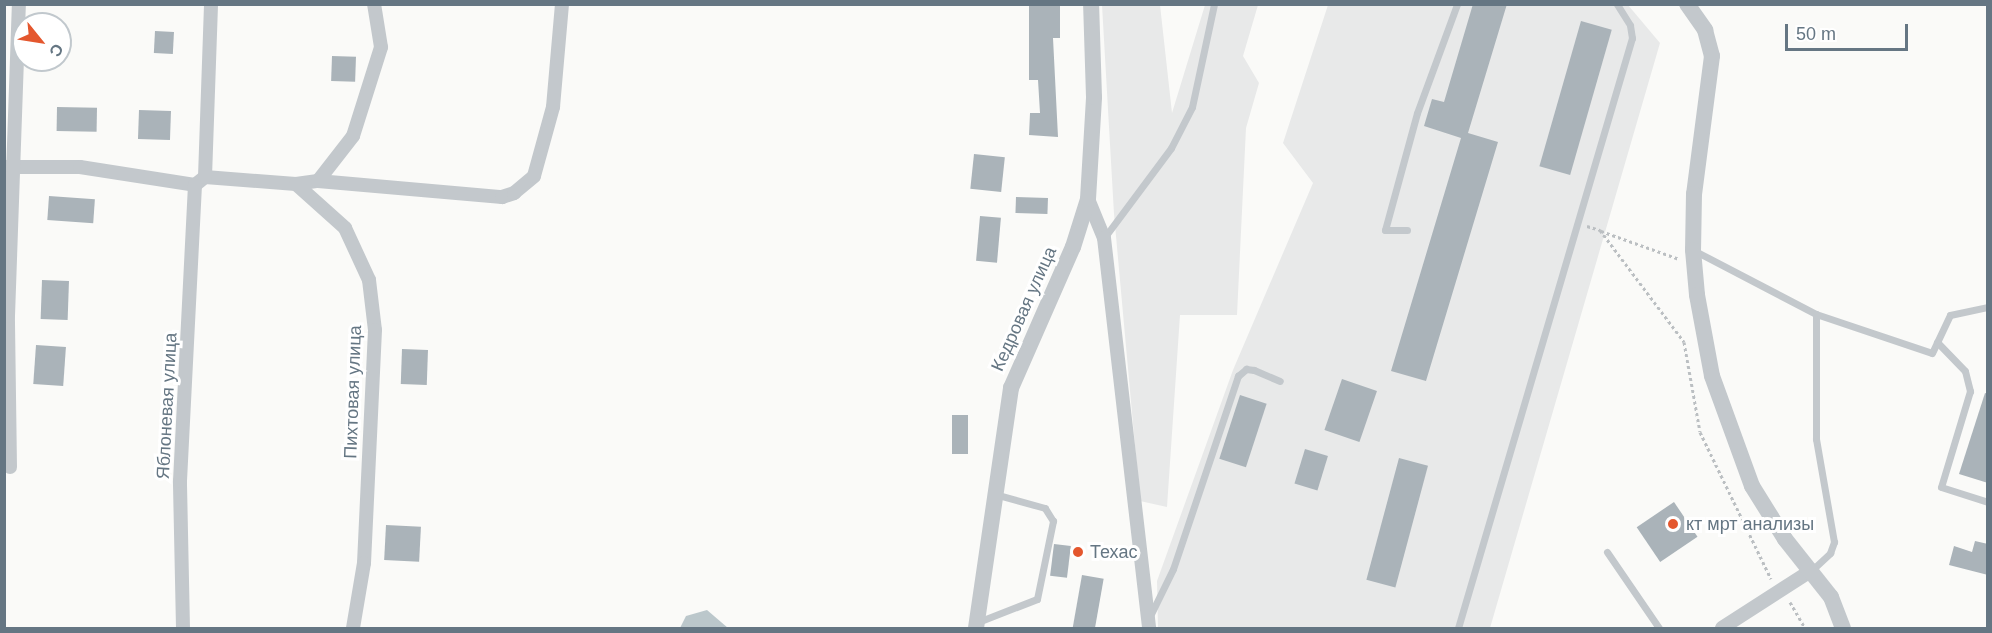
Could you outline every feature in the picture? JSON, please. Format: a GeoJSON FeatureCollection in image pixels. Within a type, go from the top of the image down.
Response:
{"type":"FeatureCollection","features":[{"type":"Feature","properties":{"kind":"street"},"geometry":{"type":"LineString","coordinates":[[10,467],[8,166],[19,4]]}},
{"type":"Feature","properties":{"kind":"street","name":"Яблоневая улица"},"geometry":{"type":"LineString","coordinates":[[183,628],[180,481],[211,4]]}},
{"type":"Feature","properties":{"kind":"street"},"geometry":{"type":"LineString","coordinates":[[318,181],[353,136],[381,47],[374,4]]}},
{"type":"Feature","properties":{"kind":"street"},"geometry":{"type":"LineString","coordinates":[[8,166],[80,167],[200,181],[296,184],[318,181],[502,197],[524,186],[534,176],[553,107],[562,4]]}},
{"type":"Feature","properties":{"kind":"street","name":"Кедровая улица"},"geometry":{"type":"LineString","coordinates":[[977,625],[993,493],[1011,388],[1073,246],[1088,199],[1094,97],[1091,4]]}},
{"type":"Feature","properties":{"kind":"street"},"geometry":{"type":"LineString","coordinates":[[1687,4],[1705,30],[1713,69],[1687,255],[1712,376],[1735,448],[1766,511],[1831,597],[1843,628]]}},
{"type":"Feature","properties":{"kind":"street","name":"Пихтовая улица"},"geometry":{"type":"LineString","coordinates":[[296,184],[345,228],[369,280],[374,342],[364,563],[353,628]]}},
{"type":"Feature","properties":{"kind":"street"},"geometry":{"type":"LineString","coordinates":[[1088,199],[1104,238],[1148,625]]}},
{"type":"Feature","properties":{"kind":"street"},"geometry":{"type":"LineString","coordinates":[[1722,628],[1812,570]]}},
{"type":"Feature","properties":{"kind":"lane"},"geometry":{"type":"LineString","coordinates":[[1104,238],[1171,148],[1192,106],[1214,4]]}},
{"type":"Feature","properties":{"kind":"lane"},"geometry":{"type":"LineString","coordinates":[[1407,230],[1385,230],[1417,112],[1457,4]]}},
{"type":"Feature","properties":{"kind":"lane"},"geometry":{"type":"LineString","coordinates":[[1458,628],[1632,39],[1630,26],[1617,4]]}},
{"type":"Feature","properties":{"kind":"lane"},"geometry":{"type":"LineString","coordinates":[[1687,255],[1816,314],[1932,353],[1950,315],[1988,307]]}},
{"type":"Feature","properties":{"kind":"lane"},"geometry":{"type":"LineString","coordinates":[[1812,570],[1830,554],[1834,542],[1816,439],[1816,314]]}},
{"type":"Feature","properties":{"kind":"lane"},"geometry":{"type":"LineString","coordinates":[[1937,342],[1965,371],[1970,391],[1941,487],[1988,502]]}},
{"type":"Feature","properties":{"kind":"lane"},"geometry":{"type":"LineString","coordinates":[[1148,625],[1173,569],[1238,376],[1246,369],[1280,381]]}},
{"type":"Feature","properties":{"kind":"lane"},"geometry":{"type":"LineString","coordinates":[[977,625],[1036,599],[1053,521],[1045,508],[993,493]]}},
{"type":"Feature","properties":{"kind":"lane"},"geometry":{"type":"LineString","coordinates":[[1607,552],[1659,628]]}},
{"type":"Feature","properties":{"kind":"path"},"geometry":{"type":"LineString","coordinates":[[1577,222],[1600,231],[1687,255]]}},
{"type":"Feature","properties":{"kind":"path"},"geometry":{"type":"LineString","coordinates":[[1600,231],[1684,342],[1700,432],[1774,586],[1781,590],[1799,612],[1805,628]]}},
{"type":"Feature","properties":{"kind":"shaded area"},"geometry":{"type":"Polygon","coordinates":[[[1102,5],[1160,5],[1172,113],[1205,5],[1258,5],[1243,56],[1259,83],[1246,128],[1237,315],[1180,315],[1167,507],[1140,501],[1114,214],[1102,5]]]}},
{"type":"Feature","properties":{"kind":"shaded area"},"geometry":{"type":"Polygon","coordinates":[[[1328,5],[1628,5],[1660,43],[1490,628],[1158,628],[1157,581],[1233,370],[1313,183],[1283,143],[1328,5]]]}},
{"type":"Feature","properties":{"kind":"shaded area"},"geometry":{"type":"Polygon","coordinates":[[[707,610],[728,628],[680,628],[686,616],[707,610]]]}},
{"type":"Feature","properties":{"kind":"building"},"geometry":{"type":"Polygon","coordinates":[[[1029,4],[1060,4],[1060,38],[1053,38],[1058,137],[1029,135],[1030,113],[1040,113],[1038,80],[1029,80],[1029,4]]]}},
{"type":"Feature","properties":{"kind":"building"},"geometry":{"type":"Polygon","coordinates":[[[1473,4],[1507,4],[1468,133],[1498,142],[1426,381],[1391,371],[1461,138],[1424,126],[1432,99],[1444,102],[1473,4]]]}},
{"type":"Feature","properties":{"kind":"building"},"geometry":{"type":"Polygon","coordinates":[[[1581,21],[1612,30],[1570,175],[1539,166],[1581,21]]]}},
{"type":"Feature","properties":{"kind":"building"},"geometry":{"type":"Polygon","coordinates":[[[155,31],[174,32],[173,54],[154,53],[155,31]]]}},
{"type":"Feature","properties":{"kind":"building"},"geometry":{"type":"Polygon","coordinates":[[[332,56],[356,57],[355,82],[331,81],[332,56]]]}},
{"type":"Feature","properties":{"kind":"building"},"geometry":{"type":"Polygon","coordinates":[[[57,107],[97,108],[97,132],[57,131],[57,107]]]}},
{"type":"Feature","properties":{"kind":"building"},"geometry":{"type":"Polygon","coordinates":[[[139,110],[171,111],[170,140],[138,139],[139,110]]]}},
{"type":"Feature","properties":{"kind":"building"},"geometry":{"type":"Polygon","coordinates":[[[974,154],[1005,157],[1001,192],[970,189],[974,154]]]}},
{"type":"Feature","properties":{"kind":"building"},"geometry":{"type":"Polygon","coordinates":[[[49,196],[95,199],[93,223],[47,220],[49,196]]]}},
{"type":"Feature","properties":{"kind":"building"},"geometry":{"type":"Polygon","coordinates":[[[1016,197],[1048,198],[1047,214],[1015,213],[1016,197]]]}},
{"type":"Feature","properties":{"kind":"building"},"geometry":{"type":"Polygon","coordinates":[[[980,216],[1001,218],[997,263],[976,261],[980,216]]]}},
{"type":"Feature","properties":{"kind":"building"},"geometry":{"type":"Polygon","coordinates":[[[42,280],[69,281],[68,320],[41,319],[42,280]]]}},
{"type":"Feature","properties":{"kind":"building"},"geometry":{"type":"Polygon","coordinates":[[[36,345],[66,347],[63,386],[33,384],[36,345]]]}},
{"type":"Feature","properties":{"kind":"building"},"geometry":{"type":"Polygon","coordinates":[[[402,349],[428,350],[427,385],[401,384],[402,349]]]}},
{"type":"Feature","properties":{"kind":"building"},"geometry":{"type":"Polygon","coordinates":[[[1342,379],[1377,391],[1359,442],[1324,430],[1342,379]]]}},
{"type":"Feature","properties":{"kind":"building"},"geometry":{"type":"Polygon","coordinates":[[[1985,393],[1988,394],[1988,483],[1959,474],[1985,393]]]}},
{"type":"Feature","properties":{"kind":"building"},"geometry":{"type":"Polygon","coordinates":[[[1240,395],[1267,404],[1246,467],[1219,459],[1240,395]]]}},
{"type":"Feature","properties":{"kind":"building"},"geometry":{"type":"Polygon","coordinates":[[[952,415],[968,415],[968,454],[952,454],[952,415]]]}},
{"type":"Feature","properties":{"kind":"building"},"geometry":{"type":"Polygon","coordinates":[[[1305,449],[1328,456],[1317,490],[1294,483],[1305,449]]]}},
{"type":"Feature","properties":{"kind":"building"},"geometry":{"type":"Polygon","coordinates":[[[1399,458],[1428,466],[1395,587],[1366,580],[1399,458]]]}},
{"type":"Feature","properties":{"kind":"building"},"geometry":{"type":"Polygon","coordinates":[[[1674,502],[1697,537],[1660,562],[1637,527],[1674,502]]]}},
{"type":"Feature","properties":{"kind":"building"},"geometry":{"type":"Polygon","coordinates":[[[386,525],[421,527],[419,562],[384,560],[386,525]]]}},
{"type":"Feature","properties":{"kind":"building"},"geometry":{"type":"Polygon","coordinates":[[[1975,541],[1988,544],[1988,575],[1949,565],[1954,546],[1972,552],[1975,541]]]}},
{"type":"Feature","properties":{"kind":"building"},"geometry":{"type":"Polygon","coordinates":[[[1054,544],[1071,546],[1067,578],[1050,576],[1054,544]]]}},
{"type":"Feature","properties":{"kind":"building"},"geometry":{"type":"Polygon","coordinates":[[[1082,575],[1104,579],[1095,628],[1073,628],[1082,575]]]}},
{"type":"Feature","properties":{"kind":"place","name":"кт мрт анализы"},"geometry":{"type":"Point","coordinates":[1673,524]}},
{"type":"Feature","properties":{"kind":"place","name":"Техас"},"geometry":{"type":"Point","coordinates":[1078,552]}}]}
